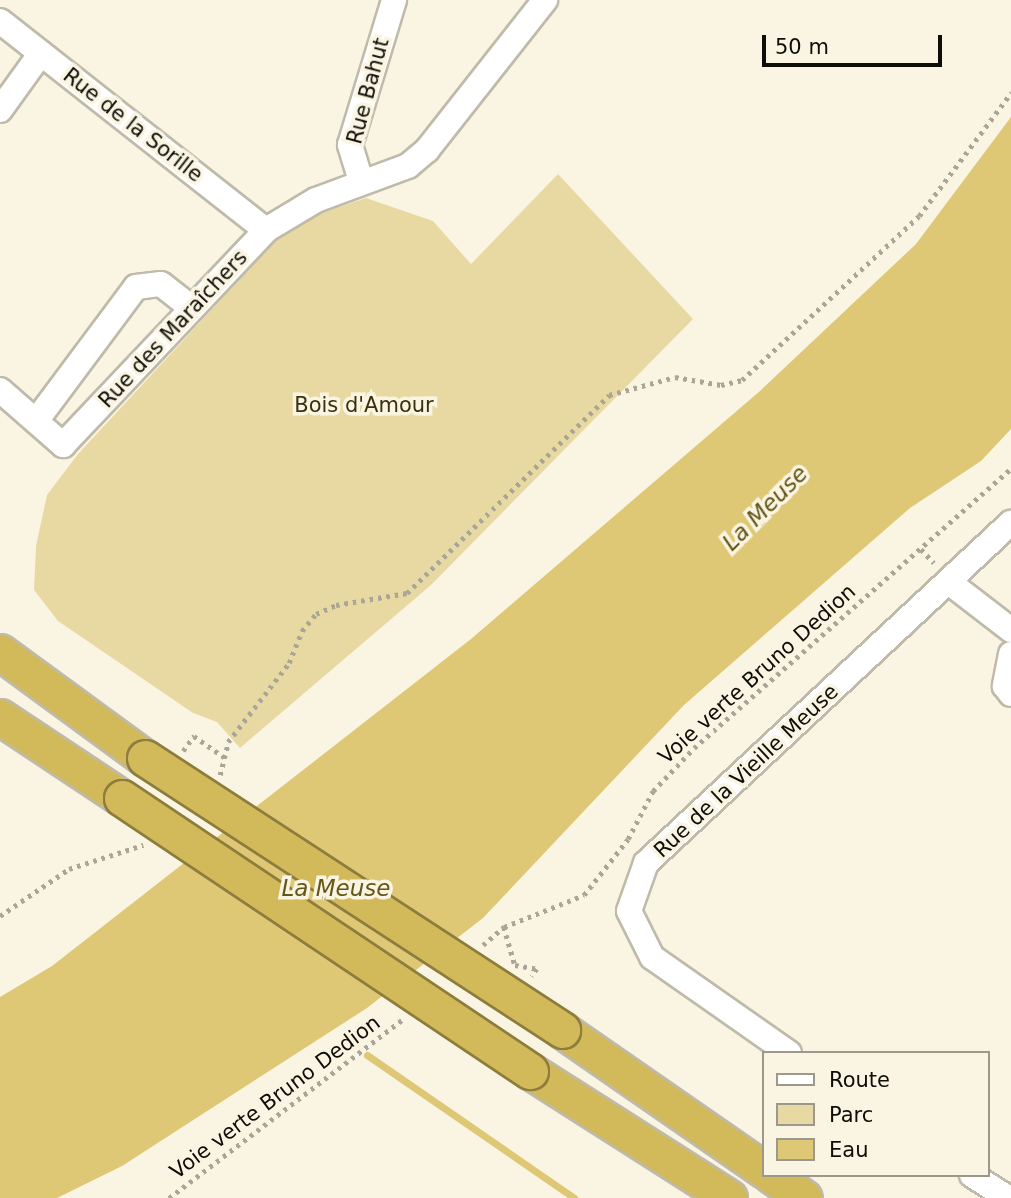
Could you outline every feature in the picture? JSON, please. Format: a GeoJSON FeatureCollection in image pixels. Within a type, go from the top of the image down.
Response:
{"type":"FeatureCollection","features":[{"type":"Feature","properties":{"kind":"highway"},"geometry":{"type":"LineString","coordinates":[[0,637],[70,705]]}},
{"type":"Feature","properties":{"kind":"highway"},"geometry":{"type":"LineString","coordinates":[[0,652],[145,758],[562,1030],[762,1169]]}},
{"type":"Feature","properties":{"kind":"highway"},"geometry":{"type":"LineString","coordinates":[[0,717],[530,1071],[729,1198]]}},
{"type":"Feature","properties":{"kind":"highway"},"geometry":{"type":"LineString","coordinates":[[774,1177],[804,1198]]}},
{"type":"Feature","properties":{"kind":"street","name":"Rue Bahut"},"geometry":{"type":"LineString","coordinates":[[361,181],[349,145],[394,0]]}},
{"type":"Feature","properties":{"kind":"street","name":"Rue des Maraîchers"},"geometry":{"type":"LineString","coordinates":[[0,390],[63,445],[266,230],[316,200],[361,181],[408,166],[427,150],[545,0]]}},
{"type":"Feature","properties":{"kind":"street","name":"Rue de la Sorille"},"geometry":{"type":"LineString","coordinates":[[0,21],[266,230]]}},
{"type":"Feature","properties":{"kind":"street"},"geometry":{"type":"LineString","coordinates":[[0,110],[41,53]]}},
{"type":"Feature","properties":{"kind":"street"},"geometry":{"type":"LineString","coordinates":[[36,421],[136,287],[161,284],[192,308]]}},
{"type":"Feature","properties":{"kind":"street","name":"Rue de la Vieille Meuse"},"geometry":{"type":"LineString","coordinates":[[786,1051],[652,957],[629,911],[646,863],[950,583],[1011,523]]}},
{"type":"Feature","properties":{"kind":"street"},"geometry":{"type":"LineString","coordinates":[[950,583],[1011,630]]}},
{"type":"Feature","properties":{"kind":"street"},"geometry":{"type":"LineString","coordinates":[[1011,654],[1005,686],[1011,694]]}},
{"type":"Feature","properties":{"kind":"street"},"geometry":{"type":"LineString","coordinates":[[975,1177],[1009,1198]]}},
{"type":"Feature","properties":{"kind":"path"},"geometry":{"type":"LineString","coordinates":[[218,784],[228,742],[289,663],[302,631],[316,614],[336,605],[407,593],[609,395],[675,377],[721,385],[742,380],[919,216],[1011,93]]}},
{"type":"Feature","properties":{"kind":"path","name":"Voie verte Bruno Dedion"},"geometry":{"type":"LineString","coordinates":[[510,949],[504,927],[584,895],[628,839],[653,791],[694,748],[1011,469]]}},
{"type":"Feature","properties":{"kind":"path"},"geometry":{"type":"LineString","coordinates":[[194,736],[224,757]]}},
{"type":"Feature","properties":{"kind":"path"},"geometry":{"type":"LineString","coordinates":[[0,916],[69,869],[135,851],[146,843]]}},
{"type":"Feature","properties":{"kind":"path","name":"Voie verte Bruno Dedion"},"geometry":{"type":"LineString","coordinates":[[169,1198],[400,1022]]}},
{"type":"Feature","properties":{"kind":"green space","name":"Bois d'Amour"},"geometry":{"type":"Polygon","coordinates":[[[558,174],[693,319],[431,585],[240,748],[217,722],[193,713],[58,621],[34,590],[36,546],[47,495],[78,454],[278,238],[321,213],[366,198],[433,221],[471,264],[558,174]]]}},
{"type":"Feature","properties":{"kind":"water","name":"La Meuse"},"geometry":{"type":"Polygon","coordinates":[[[1011,117],[1011,429],[981,461],[910,508],[684,705],[483,918],[367,1008],[122,1166],[57,1198],[0,1198],[0,997],[52,966],[471,639],[760,391],[916,244],[1011,117]]]}},
{"type":"Feature","properties":{"kind":"waterway"},"geometry":{"type":"LineString","coordinates":[[367,1055],[574,1198]]}}]}
